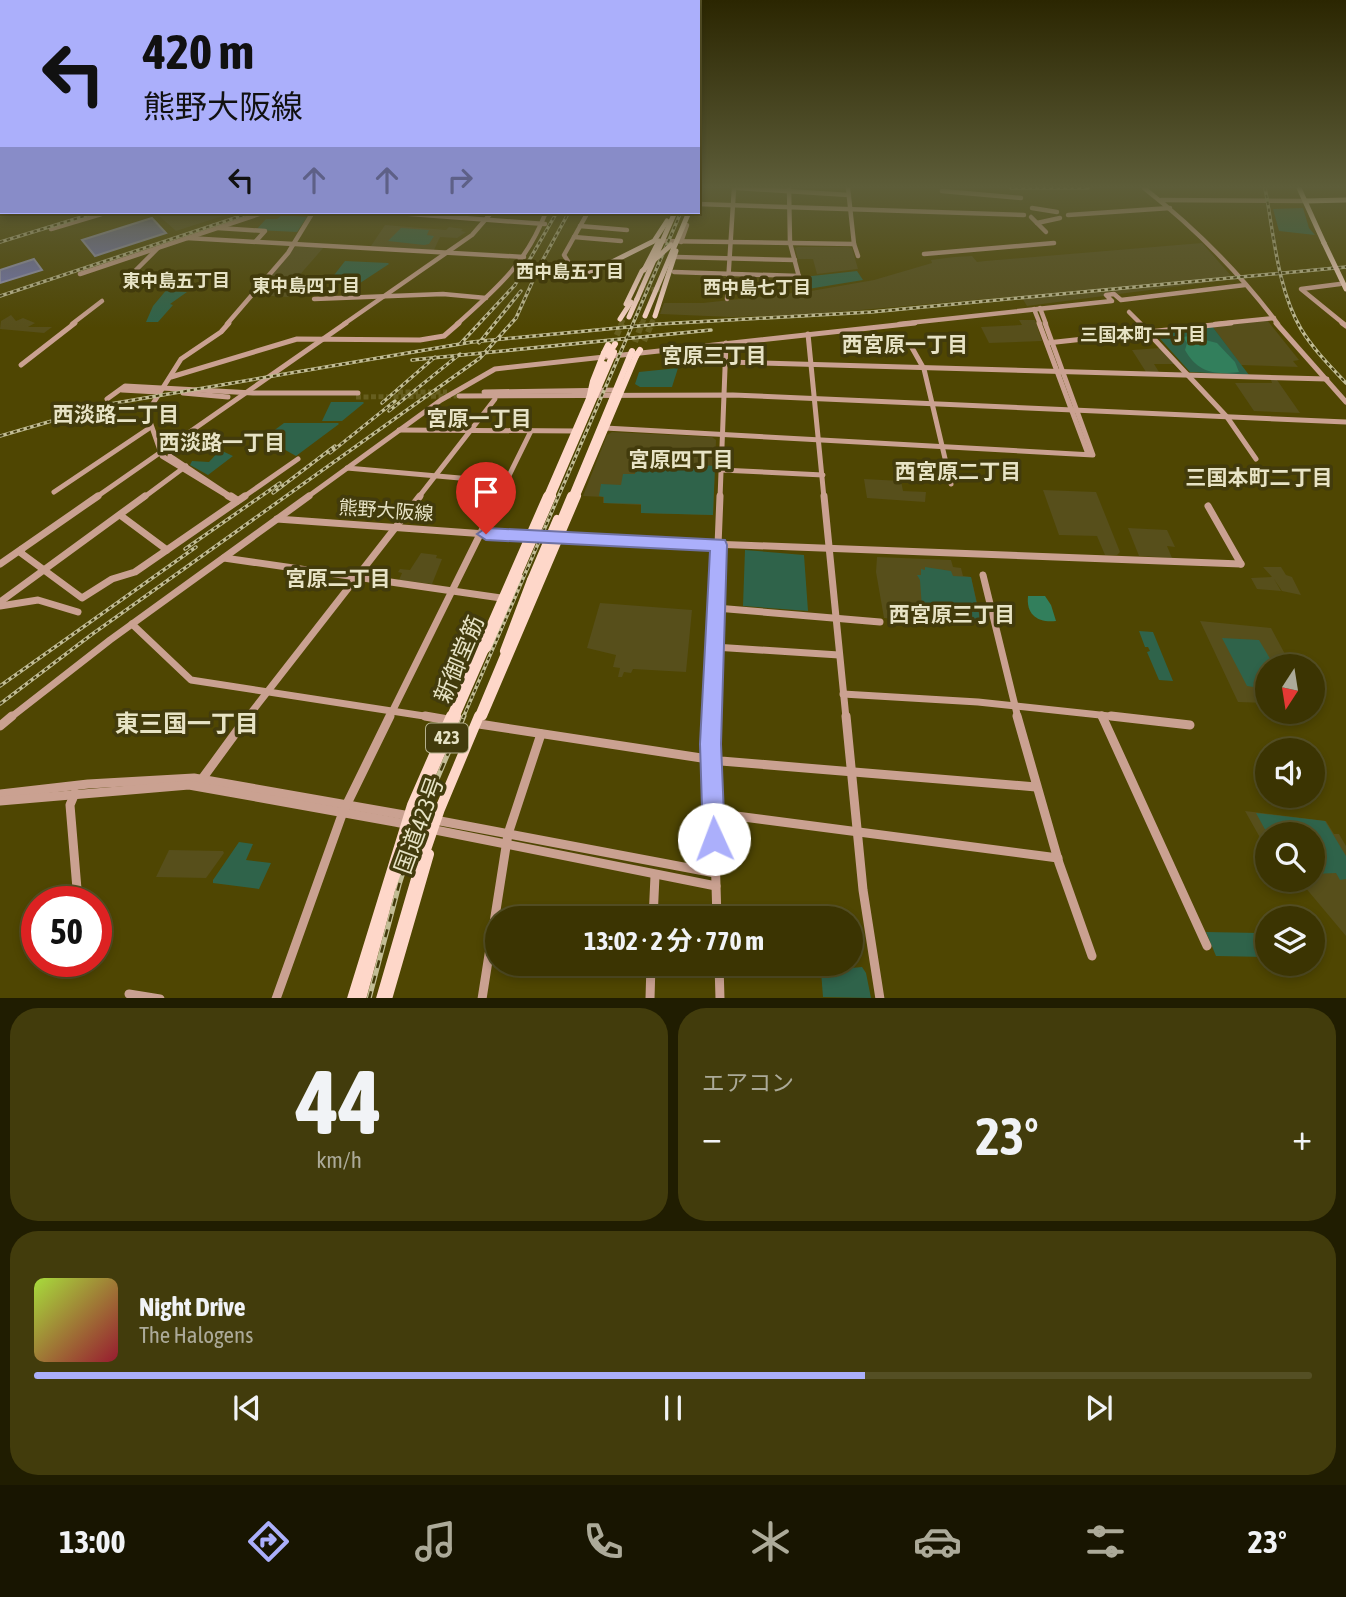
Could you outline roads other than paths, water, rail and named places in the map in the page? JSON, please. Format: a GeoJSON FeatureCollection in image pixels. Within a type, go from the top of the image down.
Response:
{"type":"FeatureCollection","features":[{"type":"Feature","properties":{"kind":"highway"},"geometry":{"type":"LineString","coordinates":[[584,276],[620,259],[660,235]]}},
{"type":"Feature","properties":{"kind":"highway"},"geometry":{"type":"LineString","coordinates":[[624,316],[662,235]]}},
{"type":"Feature","properties":{"kind":"highway"},"geometry":{"type":"LineString","coordinates":[[624,316],[664,235]]}},
{"type":"Feature","properties":{"kind":"highway"},"geometry":{"type":"LineString","coordinates":[[624,316],[642,271],[670,248],[676,235]]}},
{"type":"Feature","properties":{"kind":"highway"},"geometry":{"type":"LineString","coordinates":[[650,316],[679,235]]}},
{"type":"Feature","properties":{"kind":"highway"},"geometry":{"type":"LineString","coordinates":[[650,316],[672,266],[680,235]]}},
{"type":"Feature","properties":{"kind":"highway"},"geometry":{"type":"LineString","coordinates":[[650,316],[670,272],[681,235]]}},
{"type":"Feature","properties":{"kind":"highway"},"geometry":{"type":"LineString","coordinates":[[1321,235],[1346,289]]}},
{"type":"Feature","properties":{"kind":"highway","name":"国道423号"},"geometry":{"type":"LineString","coordinates":[[387,998],[435,822],[457,780],[640,342]]}},
{"type":"Feature","properties":{"kind":"highway","name":"新御堂筋"},"geometry":{"type":"LineString","coordinates":[[381,998],[440,808],[640,342]]}},
{"type":"Feature","properties":{"kind":"highway","name":"新御堂筋"},"geometry":{"type":"LineString","coordinates":[[361,998],[390,890],[417,808],[586,419],[613,344],[592,393]]}},
{"type":"Feature","properties":{"kind":"highway","name":"国道423号"},"geometry":{"type":"LineString","coordinates":[[352,998],[394,859],[412,823],[448,720],[592,393]]}},
{"type":"Feature","properties":{"kind":"highway"},"geometry":{"type":"LineString","coordinates":[[472,663],[493,642],[550,508],[556,485]]}},
{"type":"Feature","properties":{"kind":"highway"},"geometry":{"type":"LineString","coordinates":[[504,668],[505,643],[561,510],[574,492]]}},
{"type":"Feature","properties":{"kind":"highway"},"geometry":{"type":"LineString","coordinates":[[412,823],[435,822]]}},
{"type":"Feature","properties":{"kind":"street"},"geometry":{"type":"LineString","coordinates":[[80,274],[198,235]]}},
{"type":"Feature","properties":{"kind":"street"},"geometry":{"type":"LineString","coordinates":[[256,241],[262,235]]}},
{"type":"Feature","properties":{"kind":"street"},"geometry":{"type":"LineString","coordinates":[[237,501],[160,451],[147,413],[159,389],[171,377],[187,353],[221,332],[300,235]]}},
{"type":"Feature","properties":{"kind":"street"},"geometry":{"type":"LineString","coordinates":[[0,561],[22,549],[472,235]]}},
{"type":"Feature","properties":{"kind":"street"},"geometry":{"type":"LineString","coordinates":[[171,377],[286,342],[322,338],[437,338],[448,334],[512,274],[537,235]]}},
{"type":"Feature","properties":{"kind":"street"},"geometry":{"type":"LineString","coordinates":[[679,242],[682,235]]}},
{"type":"Feature","properties":{"kind":"street"},"geometry":{"type":"LineString","coordinates":[[727,299],[731,235]]}},
{"type":"Feature","properties":{"kind":"street"},"geometry":{"type":"LineString","coordinates":[[790,235],[803,292]]}},
{"type":"Feature","properties":{"kind":"street"},"geometry":{"type":"LineString","coordinates":[[853,235],[858,256]]}},
{"type":"Feature","properties":{"kind":"street"},"geometry":{"type":"LineString","coordinates":[[1196,235],[1219,257],[1346,402]]}},
{"type":"Feature","properties":{"kind":"street"},"geometry":{"type":"LineString","coordinates":[[572,268],[564,256],[574,237],[621,241]]}},
{"type":"Feature","properties":{"kind":"street"},"geometry":{"type":"LineString","coordinates":[[187,238],[524,257]]}},
{"type":"Feature","properties":{"kind":"street"},"geometry":{"type":"LineString","coordinates":[[659,241],[854,244]]}},
{"type":"Feature","properties":{"kind":"street"},"geometry":{"type":"LineString","coordinates":[[924,254],[1054,243]]}},
{"type":"Feature","properties":{"kind":"street"},"geometry":{"type":"LineString","coordinates":[[128,278],[158,248]]}},
{"type":"Feature","properties":{"kind":"street"},"geometry":{"type":"LineString","coordinates":[[676,257],[795,260]]}},
{"type":"Feature","properties":{"kind":"street"},"geometry":{"type":"LineString","coordinates":[[670,272],[799,276]]}},
{"type":"Feature","properties":{"kind":"street"},"geometry":{"type":"LineString","coordinates":[[1340,284],[1301,289],[1346,326]]}},
{"type":"Feature","properties":{"kind":"street"},"geometry":{"type":"LineString","coordinates":[[0,726],[132,624],[399,430],[459,388],[497,368],[1112,301],[1106,295],[1114,294],[1121,300],[1244,285]]}},
{"type":"Feature","properties":{"kind":"street"},"geometry":{"type":"LineString","coordinates":[[314,299],[443,295],[486,298]]}},
{"type":"Feature","properties":{"kind":"street"},"geometry":{"type":"LineString","coordinates":[[21,365],[102,301]]}},
{"type":"Feature","properties":{"kind":"street"},"geometry":{"type":"LineString","coordinates":[[605,428],[1091,454],[1037,309]]}},
{"type":"Feature","properties":{"kind":"street"},"geometry":{"type":"LineString","coordinates":[[1129,312],[1225,415],[1256,459]]}},
{"type":"Feature","properties":{"kind":"street"},"geometry":{"type":"LineString","coordinates":[[1049,342],[1272,318]]}},
{"type":"Feature","properties":{"kind":"street"},"geometry":{"type":"LineString","coordinates":[[808,334],[864,902],[880,998]]}},
{"type":"Feature","properties":{"kind":"street"},"geometry":{"type":"LineString","coordinates":[[717,906],[711,759],[726,343]]}},
{"type":"Feature","properties":{"kind":"street"},"geometry":{"type":"LineString","coordinates":[[911,345],[924,369],[951,484]]}},
{"type":"Feature","properties":{"kind":"street"},"geometry":{"type":"LineString","coordinates":[[726,362],[1327,379]]}},
{"type":"Feature","properties":{"kind":"street"},"geometry":{"type":"LineString","coordinates":[[107,399],[124,388],[240,395]]}},
{"type":"Feature","properties":{"kind":"street"},"geometry":{"type":"LineString","coordinates":[[159,389],[170,392],[240,395],[357,395]]}},
{"type":"Feature","properties":{"kind":"street"},"geometry":{"type":"LineString","coordinates":[[154,398],[170,392]]}},
{"type":"Feature","properties":{"kind":"street"},"geometry":{"type":"LineString","coordinates":[[460,394],[724,393],[1346,420]]}},
{"type":"Feature","properties":{"kind":"street"},"geometry":{"type":"LineString","coordinates":[[200,783],[267,692],[495,399]]}},
{"type":"Feature","properties":{"kind":"street"},"geometry":{"type":"LineString","coordinates":[[54,492],[151,427]]}},
{"type":"Feature","properties":{"kind":"street"},"geometry":{"type":"LineString","coordinates":[[399,430],[576,430]]}},
{"type":"Feature","properties":{"kind":"street"},"geometry":{"type":"LineString","coordinates":[[276,998],[345,809],[531,431]]}},
{"type":"Feature","properties":{"kind":"street"},"geometry":{"type":"LineString","coordinates":[[0,561],[160,451]]}},
{"type":"Feature","properties":{"kind":"street"},"geometry":{"type":"LineString","coordinates":[[22,549],[21,553],[82,598],[112,579],[133,573],[298,459]]}},
{"type":"Feature","properties":{"kind":"street"},"geometry":{"type":"LineString","coordinates":[[0,604],[185,468]]}},
{"type":"Feature","properties":{"kind":"street"},"geometry":{"type":"LineString","coordinates":[[347,468],[506,482]]}},
{"type":"Feature","properties":{"kind":"street"},"geometry":{"type":"LineString","coordinates":[[721,470],[823,475]]}},
{"type":"Feature","properties":{"kind":"street","name":"熊野大阪線"},"geometry":{"type":"LineString","coordinates":[[277,519],[528,537],[1241,564],[1208,506]]}},
{"type":"Feature","properties":{"kind":"street"},"geometry":{"type":"LineString","coordinates":[[120,515],[167,550]]}},
{"type":"Feature","properties":{"kind":"street"},"geometry":{"type":"LineString","coordinates":[[224,558],[501,598]]}},
{"type":"Feature","properties":{"kind":"street"},"geometry":{"type":"LineString","coordinates":[[983,575],[1035,787],[1092,956]]}},
{"type":"Feature","properties":{"kind":"street"},"geometry":{"type":"LineString","coordinates":[[0,604],[38,600],[78,612]]}},
{"type":"Feature","properties":{"kind":"street"},"geometry":{"type":"LineString","coordinates":[[716,608],[880,622]]}},
{"type":"Feature","properties":{"kind":"street"},"geometry":{"type":"LineString","coordinates":[[132,624],[191,680],[448,720]]}},
{"type":"Feature","properties":{"kind":"street"},"geometry":{"type":"LineString","coordinates":[[714,647],[839,655]]}},
{"type":"Feature","properties":{"kind":"street"},"geometry":{"type":"LineString","coordinates":[[843,694],[1015,706],[1190,725]]}},
{"type":"Feature","properties":{"kind":"street"},"geometry":{"type":"LineString","coordinates":[[1101,715],[1207,946]]}},
{"type":"Feature","properties":{"kind":"street"},"geometry":{"type":"LineString","coordinates":[[479,724],[711,759],[1035,787]]}},
{"type":"Feature","properties":{"kind":"street"},"geometry":{"type":"LineString","coordinates":[[482,998],[507,839],[541,734]]}},
{"type":"Feature","properties":{"kind":"street"},"geometry":{"type":"LineString","coordinates":[[0,794],[200,783],[412,823],[435,822],[655,876],[716,886]]}},
{"type":"Feature","properties":{"kind":"street"},"geometry":{"type":"LineString","coordinates":[[0,801],[77,791]]}},
{"type":"Feature","properties":{"kind":"street"},"geometry":{"type":"LineString","coordinates":[[77,791],[70,810],[77,886]]}},
{"type":"Feature","properties":{"kind":"street"},"geometry":{"type":"LineString","coordinates":[[713,813],[1058,858]]}},
{"type":"Feature","properties":{"kind":"street"},"geometry":{"type":"LineString","coordinates":[[507,839],[715,873]]}},
{"type":"Feature","properties":{"kind":"street"},"geometry":{"type":"LineString","coordinates":[[654,906],[655,876]]}},
{"type":"Feature","properties":{"kind":"street"},"geometry":{"type":"LineString","coordinates":[[649,998],[650,976]]}},
{"type":"Feature","properties":{"kind":"street"},"geometry":{"type":"LineString","coordinates":[[719,976],[720,998]]}},
{"type":"Feature","properties":{"kind":"street"},"geometry":{"type":"LineString","coordinates":[[129,995],[152,998]]}},
{"type":"Feature","properties":{"kind":"water"},"geometry":{"type":"Polygon","coordinates":[[[99,235],[161,235],[95,256],[82,240],[99,235]]]}},
{"type":"Feature","properties":{"kind":"water"},"geometry":{"type":"Polygon","coordinates":[[[34,259],[42,270],[0,283],[0,270],[34,259]]]}},
{"type":"Feature","properties":{"kind":"tunnel"},"geometry":{"type":"LineString","coordinates":[[632,287],[660,290]]}},
{"type":"Feature","properties":{"kind":"tunnel"},"geometry":{"type":"LineString","coordinates":[[642,324],[645,316]]}},
{"type":"Feature","properties":{"kind":"tunnel"},"geometry":{"type":"LineString","coordinates":[[651,324],[655,316]]}},
{"type":"Feature","properties":{"kind":"tunnel"},"geometry":{"type":"LineString","coordinates":[[621,324],[624,318]]}},
{"type":"Feature","properties":{"kind":"tunnel"},"geometry":{"type":"LineString","coordinates":[[613,344],[622,323]]}},
{"type":"Feature","properties":{"kind":"tunnel"},"geometry":{"type":"LineString","coordinates":[[635,342],[642,323]]}},
{"type":"Feature","properties":{"kind":"tunnel"},"geometry":{"type":"LineString","coordinates":[[644,341],[652,323]]}},
{"type":"Feature","properties":{"kind":"tunnel"},"geometry":{"type":"LineString","coordinates":[[398,392],[447,392]]}},
{"type":"Feature","properties":{"kind":"tunnel"},"geometry":{"type":"LineString","coordinates":[[356,397],[459,396]]}},
{"type":"Feature","properties":{"kind":"railway"},"geometry":{"type":"LineString","coordinates":[[0,242],[24,235]]}},
{"type":"Feature","properties":{"kind":"railway"},"geometry":{"type":"LineString","coordinates":[[0,296],[185,235]]}},
{"type":"Feature","properties":{"kind":"railway"},"geometry":{"type":"LineString","coordinates":[[461,343],[515,285],[544,235]]}},
{"type":"Feature","properties":{"kind":"railway"},"geometry":{"type":"LineString","coordinates":[[497,340],[516,318],[557,235]]}},
{"type":"Feature","properties":{"kind":"railway"},"geometry":{"type":"LineString","coordinates":[[632,327],[671,235]]}},
{"type":"Feature","properties":{"kind":"railway"},"geometry":{"type":"LineString","coordinates":[[1273,235],[1280,273]]}},
{"type":"Feature","properties":{"kind":"railway"},"geometry":{"type":"LineString","coordinates":[[1280,273],[1346,267]]}},
{"type":"Feature","properties":{"kind":"railway"},"geometry":{"type":"LineString","coordinates":[[632,327],[871,312],[1280,273]]}},
{"type":"Feature","properties":{"kind":"railway"},"geometry":{"type":"LineString","coordinates":[[1280,273],[1301,329],[1346,383]]}},
{"type":"Feature","properties":{"kind":"railway"},"geometry":{"type":"LineString","coordinates":[[480,341],[521,291]]}},
{"type":"Feature","properties":{"kind":"railway"},"geometry":{"type":"LineString","coordinates":[[497,340],[632,327]]}},
{"type":"Feature","properties":{"kind":"railway"},"geometry":{"type":"LineString","coordinates":[[627,338],[632,327]]}},
{"type":"Feature","properties":{"kind":"railway"},"geometry":{"type":"LineString","coordinates":[[627,338],[711,330]]}},
{"type":"Feature","properties":{"kind":"railway"},"geometry":{"type":"LineString","coordinates":[[463,718],[627,338]]}},
{"type":"Feature","properties":{"kind":"railway"},"geometry":{"type":"LineString","coordinates":[[485,353],[627,338]]}},
{"type":"Feature","properties":{"kind":"railway"},"geometry":{"type":"LineString","coordinates":[[480,341],[497,340]]}},
{"type":"Feature","properties":{"kind":"railway"},"geometry":{"type":"LineString","coordinates":[[485,353],[497,340]]}},
{"type":"Feature","properties":{"kind":"railway"},"geometry":{"type":"LineString","coordinates":[[0,436],[110,404],[480,341]]}},
{"type":"Feature","properties":{"kind":"railway"},"geometry":{"type":"LineString","coordinates":[[0,704],[91,635],[485,353]]}},
{"type":"Feature","properties":{"kind":"railway"},"geometry":{"type":"LineString","coordinates":[[458,355],[485,353]]}},
{"type":"Feature","properties":{"kind":"railway"},"geometry":{"type":"LineString","coordinates":[[389,411],[458,355]]}},
{"type":"Feature","properties":{"kind":"railway"},"geometry":{"type":"LineString","coordinates":[[434,358],[458,355]]}},
{"type":"Feature","properties":{"kind":"railway"},"geometry":{"type":"LineString","coordinates":[[382,403],[434,358]]}},
{"type":"Feature","properties":{"kind":"railway"},"geometry":{"type":"LineString","coordinates":[[412,360],[434,358]]}},
{"type":"Feature","properties":{"kind":"railway"},"geometry":{"type":"LineString","coordinates":[[330,453],[395,401]]}},
{"type":"Feature","properties":{"kind":"railway"},"geometry":{"type":"LineString","coordinates":[[273,493],[335,446]]}},
{"type":"Feature","properties":{"kind":"railway"},"geometry":{"type":"LineString","coordinates":[[185,549],[280,483]]}},
{"type":"Feature","properties":{"kind":"railway"},"geometry":{"type":"LineString","coordinates":[[0,686],[196,547]]}},
{"type":"Feature","properties":{"kind":"railway"},"geometry":{"type":"LineString","coordinates":[[369,998],[399,885],[420,819],[464,716]]}},
{"type":"Feature","properties":{"kind":"district","name":"西中島五丁目"},"geometry":{"type":"Point","coordinates":[570,272]}},
{"type":"Feature","properties":{"kind":"district","name":"東中島五丁目"},"geometry":{"type":"Point","coordinates":[176,281]}},
{"type":"Feature","properties":{"kind":"district","name":"東中島四丁目"},"geometry":{"type":"Point","coordinates":[306,286]}},
{"type":"Feature","properties":{"kind":"district","name":"西中島七丁目"},"geometry":{"type":"Point","coordinates":[757,288]}},
{"type":"Feature","properties":{"kind":"district","name":"三国本町一丁目"},"geometry":{"type":"Point","coordinates":[1143,335]}},
{"type":"Feature","properties":{"kind":"district","name":"西宮原一丁目"},"geometry":{"type":"Point","coordinates":[905,345]}},
{"type":"Feature","properties":{"kind":"district","name":"宮原三丁目"},"geometry":{"type":"Point","coordinates":[714,356]}},
{"type":"Feature","properties":{"kind":"district","name":"西淡路二丁目"},"geometry":{"type":"Point","coordinates":[116,415]}},
{"type":"Feature","properties":{"kind":"district","name":"宮原一丁目"},"geometry":{"type":"Point","coordinates":[479,419]}},
{"type":"Feature","properties":{"kind":"district","name":"西淡路一丁目"},"geometry":{"type":"Point","coordinates":[222,443]}},
{"type":"Feature","properties":{"kind":"district","name":"宮原四丁目"},"geometry":{"type":"Point","coordinates":[681,460]}},
{"type":"Feature","properties":{"kind":"district","name":"西宮原二丁目"},"geometry":{"type":"Point","coordinates":[958,472]}},
{"type":"Feature","properties":{"kind":"district","name":"三国本町二丁目"},"geometry":{"type":"Point","coordinates":[1259,478]}},
{"type":"Feature","properties":{"kind":"district","name":"宮原二丁目"},"geometry":{"type":"Point","coordinates":[338,579]}},
{"type":"Feature","properties":{"kind":"district","name":"西宮原三丁目"},"geometry":{"type":"Point","coordinates":[952,615]}},
{"type":"Feature","properties":{"kind":"district","name":"東三国一丁目"},"geometry":{"type":"Point","coordinates":[187,724]}}]}
